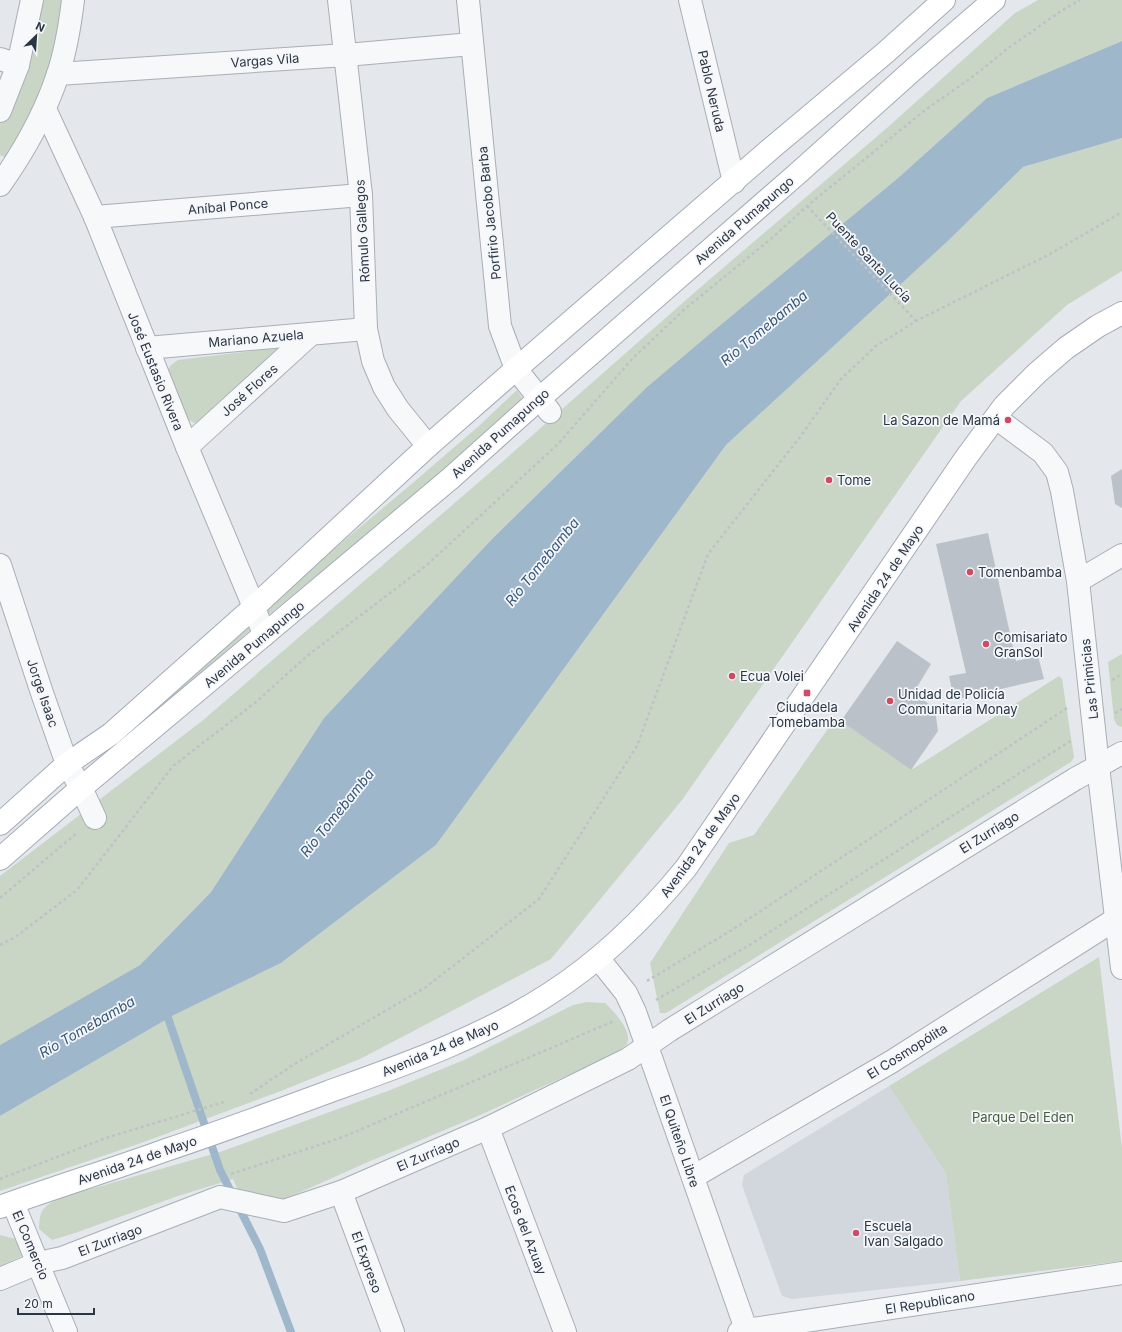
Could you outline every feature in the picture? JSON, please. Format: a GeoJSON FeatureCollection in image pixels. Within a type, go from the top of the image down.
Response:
{"type":"FeatureCollection","features":[{"type":"Feature","properties":{"kind":"main road","name":"Avenida Pumapungo"},"geometry":{"type":"LineString","coordinates":[[0,824],[67,764],[111,734],[254,607],[428,446],[824,103],[885,53],[944,0]]}},
{"type":"Feature","properties":{"kind":"main road","name":"Avenida Pumapungo"},"geometry":{"type":"LineString","coordinates":[[0,859],[81,788],[450,478],[544,405],[914,69],[994,0]]}},
{"type":"Feature","properties":{"kind":"main road","name":"Avenida 24 de Mayo"},"geometry":{"type":"LineString","coordinates":[[6,1205],[164,1151],[400,1066],[497,1024],[549,994],[598,958],[661,900],[686,868],[968,455],[1004,406],[1037,373],[1066,348],[1098,326],[1122,313]]}},
{"type":"Feature","properties":{"kind":"street"},"geometry":{"type":"LineString","coordinates":[[0,111],[9,62],[32,0]]}},
{"type":"Feature","properties":{"kind":"street"},"geometry":{"type":"LineString","coordinates":[[0,185],[16,163],[45,109],[58,74],[69,30],[73,0]]}},
{"type":"Feature","properties":{"kind":"street","name":"Rómulo Gallegos"},"geometry":{"type":"LineString","coordinates":[[340,0],[361,195],[366,329],[372,361],[384,387],[398,409],[428,446]]}},
{"type":"Feature","properties":{"kind":"street","name":"Porfirio Jacobo Barba"},"geometry":{"type":"LineString","coordinates":[[468,0],[500,326],[516,369],[544,405]]}},
{"type":"Feature","properties":{"kind":"street","name":"Pablo Neruda"},"geometry":{"type":"LineString","coordinates":[[690,0],[734,182]]}},
{"type":"Feature","properties":{"kind":"street","name":"Vargas Vila"},"geometry":{"type":"LineString","coordinates":[[58,74],[346,55],[472,44]]}},
{"type":"Feature","properties":{"kind":"street","name":"José Eustasio Rivera"},"geometry":{"type":"LineString","coordinates":[[45,109],[95,217],[187,447],[254,607],[264,635]]}},
{"type":"Feature","properties":{"kind":"street","name":"Aníbal Ponce"},"geometry":{"type":"LineString","coordinates":[[95,217],[361,195]]}},
{"type":"Feature","properties":{"kind":"street","name":"Mariano Azuela"},"geometry":{"type":"LineString","coordinates":[[147,348],[366,329]]}},
{"type":"Feature","properties":{"kind":"street","name":"José Flores"},"geometry":{"type":"LineString","coordinates":[[187,447],[312,334]]}},
{"type":"Feature","properties":{"kind":"street","name":"Las Primicias"},"geometry":{"type":"LineString","coordinates":[[996,418],[1043,453],[1057,472],[1062,491],[1069,522],[1078,581],[1122,968]]}},
{"type":"Feature","properties":{"kind":"street"},"geometry":{"type":"LineString","coordinates":[[1078,581],[1122,555]]}},
{"type":"Feature","properties":{"kind":"street","name":"Jorge Isaac"},"geometry":{"type":"LineString","coordinates":[[0,565],[67,764],[81,788],[95,818]]}},
{"type":"Feature","properties":{"kind":"street","name":"El Zurriago"},"geometry":{"type":"LineString","coordinates":[[0,1279],[38,1263],[62,1258],[220,1196],[284,1211],[341,1192],[488,1128],[628,1059],[670,1030],[1061,788],[1122,753]]}},
{"type":"Feature","properties":{"kind":"street","name":"El Cosmopólita"},"geometry":{"type":"LineString","coordinates":[[693,1177],[891,1062],[1116,919]]}},
{"type":"Feature","properties":{"kind":"street","name":"El Quiteño Libre"},"geometry":{"type":"LineString","coordinates":[[598,958],[631,1003],[693,1177],[744,1331]]}},
{"type":"Feature","properties":{"kind":"street","name":"Ecos del Azuay"},"geometry":{"type":"LineString","coordinates":[[488,1128],[565,1332]]}},
{"type":"Feature","properties":{"kind":"street","name":"El Expreso"},"geometry":{"type":"LineString","coordinates":[[341,1192],[393,1332]]}},
{"type":"Feature","properties":{"kind":"street","name":"El Comercio"},"geometry":{"type":"LineString","coordinates":[[6,1205],[38,1263],[66,1332]]}},
{"type":"Feature","properties":{"kind":"street","name":"El Republicano"},"geometry":{"type":"LineString","coordinates":[[744,1331],[1122,1273]]}},
{"type":"Feature","properties":{"kind":"path"},"geometry":{"type":"LineString","coordinates":[[0,945],[14,938],[77,890],[173,766],[256,702],[307,656],[427,565],[558,444],[633,358],[686,308],[772,238],[807,206],[924,111],[975,75],[1007,49],[1061,10],[1080,0]]}},
{"type":"Feature","properties":{"kind":"path","name":"Puente Santa Lucía"},"geometry":{"type":"LineString","coordinates":[[807,206],[916,321]]}},
{"type":"Feature","properties":{"kind":"path"},"geometry":{"type":"LineString","coordinates":[[246,1096],[293,1065],[426,987],[539,899],[637,746],[708,554],[800,437],[841,379],[876,346],[916,321],[1052,253],[1122,212]]}},
{"type":"Feature","properties":{"kind":"path"},"geometry":{"type":"LineString","coordinates":[[631,1003],[732,930],[1090,692]]}},
{"type":"Feature","properties":{"kind":"path"},"geometry":{"type":"LineString","coordinates":[[230,1174],[343,1137],[631,1003],[746,947],[1094,726]]}},
{"type":"Feature","properties":{"kind":"path"},"geometry":{"type":"LineString","coordinates":[[0,1179],[106,1138],[233,1100]]}},
{"type":"Feature","properties":{"kind":"shaded area","name":"Escuela Ivan Salgado"},"geometry":{"type":"Polygon","coordinates":[[[889,1086],[946,1174],[960,1281],[792,1299],[782,1296],[742,1185],[744,1175],[889,1086]]]}},
{"type":"Feature","properties":{"kind":"green space"},"geometry":{"type":"Polygon","coordinates":[[[32,0],[73,0],[16,163],[0,155],[0,111],[32,0]]]}},
{"type":"Feature","properties":{"kind":"green space"},"geometry":{"type":"Polygon","coordinates":[[[1038,0],[1122,0],[1122,41],[987,98],[898,178],[647,387],[492,539],[324,718],[211,892],[140,965],[0,1045],[0,876],[202,721],[494,469],[695,292],[888,127],[1015,13],[1038,0]]]}},
{"type":"Feature","properties":{"kind":"green space"},"geometry":{"type":"Polygon","coordinates":[[[1122,138],[1122,271],[1067,305],[961,401],[682,800],[551,959],[360,1059],[281,1091],[144,1142],[0,1191],[0,1116],[174,1015],[281,963],[436,845],[726,445],[950,239],[1023,167],[1122,138]]]}},
{"type":"Feature","properties":{"kind":"green space"},"geometry":{"type":"Polygon","coordinates":[[[276,348],[281,349],[205,421],[194,423],[184,417],[167,371],[171,365],[178,360],[276,348]]]}},
{"type":"Feature","properties":{"kind":"green space"},"geometry":{"type":"Polygon","coordinates":[[[517,390],[523,400],[486,434],[262,620],[106,755],[98,746],[408,487],[480,425],[517,390]]]}},
{"type":"Feature","properties":{"kind":"green space"},"geometry":{"type":"Polygon","coordinates":[[[1122,654],[1122,727],[1117,725],[1114,719],[1108,662],[1122,654]]]}},
{"type":"Feature","properties":{"kind":"green space"},"geometry":{"type":"Polygon","coordinates":[[[1059,676],[1062,679],[1074,757],[1071,762],[666,1013],[660,1013],[650,963],[729,843],[754,835],[836,717],[911,770],[1059,676]]]}},
{"type":"Feature","properties":{"kind":"green space","name":"Parque Del Eden"},"geometry":{"type":"Polygon","coordinates":[[[1099,957],[1122,1148],[1122,1261],[960,1281],[946,1174],[889,1086],[1099,957]]]}},
{"type":"Feature","properties":{"kind":"green space"},"geometry":{"type":"Polygon","coordinates":[[[587,1002],[605,1003],[618,1016],[628,1035],[626,1045],[610,1056],[478,1116],[368,1162],[249,1215],[233,1179],[178,1196],[52,1240],[39,1229],[41,1213],[45,1207],[59,1198],[220,1152],[393,1089],[464,1060],[573,1005],[587,1002]]]}},
{"type":"Feature","properties":{"kind":"green space"},"geometry":{"type":"Polygon","coordinates":[[[0,1235],[16,1239],[22,1256],[0,1266],[0,1235]]]}},
{"type":"Feature","properties":{"kind":"water","name":"Río Tomebamba"},"geometry":{"type":"Polygon","coordinates":[[[1122,41],[1122,138],[1023,167],[950,239],[726,445],[436,845],[281,963],[174,1015],[0,1116],[0,1045],[140,965],[211,892],[324,718],[492,539],[647,387],[898,178],[987,98],[1122,41]]]}},
{"type":"Feature","properties":{"kind":"building"},"geometry":{"type":"Polygon","coordinates":[[[1122,469],[1122,508],[1115,504],[1111,476],[1122,469]]]}},
{"type":"Feature","properties":{"kind":"building"},"geometry":{"type":"Polygon","coordinates":[[[988,533],[1016,661],[1038,656],[1044,679],[954,700],[949,676],[966,673],[936,544],[988,533]]]}},
{"type":"Feature","properties":{"kind":"building","name":"Unidad de Policía Comunitaria Monay"},"geometry":{"type":"Polygon","coordinates":[[[897,641],[931,664],[914,692],[935,709],[938,731],[911,770],[841,721],[897,641]]]}},
{"type":"Feature","properties":{"kind":"waterway"},"geometry":{"type":"LineString","coordinates":[[165,1009],[220,1170],[260,1249],[291,1332]]}},
{"type":"Feature","properties":{"kind":"place","name":"La Sazon de Mamá"},"geometry":{"type":"Point","coordinates":[1008,420]}},
{"type":"Feature","properties":{"kind":"place","name":"Tome"},"geometry":{"type":"Point","coordinates":[829,480]}},
{"type":"Feature","properties":{"kind":"place","name":"Tomenbamba"},"geometry":{"type":"Point","coordinates":[970,572]}},
{"type":"Feature","properties":{"kind":"place","name":"Comisariato GranSol"},"geometry":{"type":"Point","coordinates":[986,644]}},
{"type":"Feature","properties":{"kind":"place","name":"Ecua Volei"},"geometry":{"type":"Point","coordinates":[732,676]}},
{"type":"Feature","properties":{"kind":"place","name":"Ciudadela Tomebamba"},"geometry":{"type":"Point","coordinates":[807,693]}},
{"type":"Feature","properties":{"kind":"place","name":"Unidad de Policía Comunitaria Monay"},"geometry":{"type":"Point","coordinates":[890,701]}},
{"type":"Feature","properties":{"kind":"place","name":"Escuela Ivan Salgado"},"geometry":{"type":"Point","coordinates":[856,1233]}}]}
